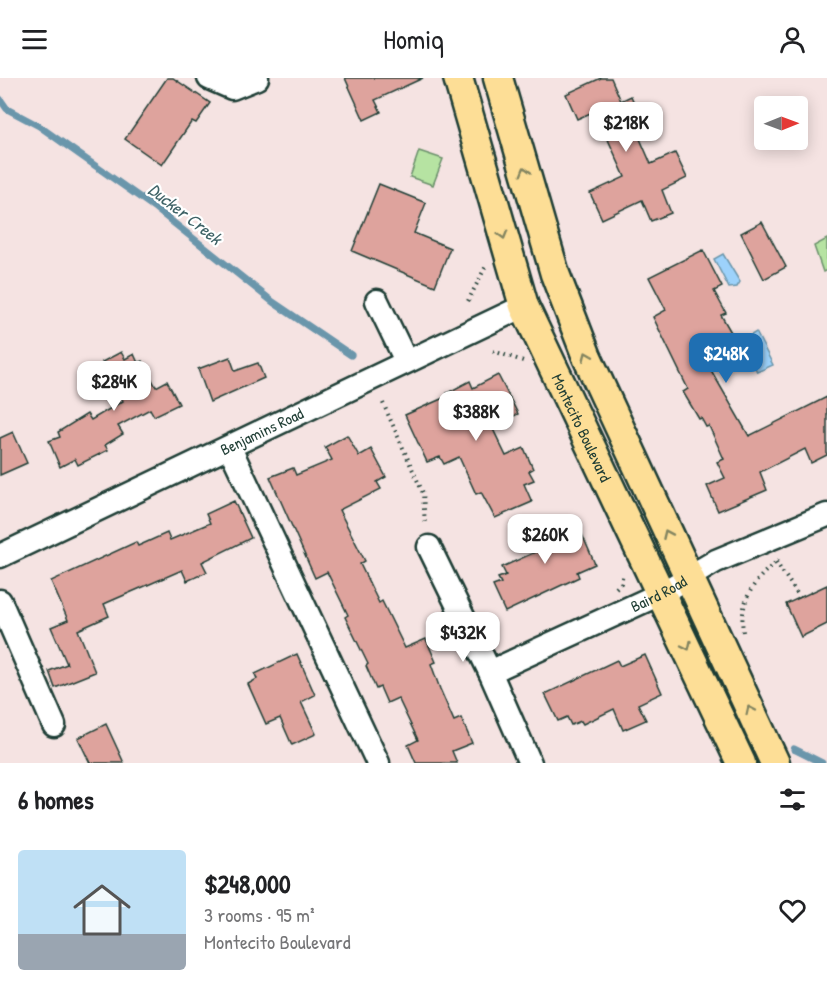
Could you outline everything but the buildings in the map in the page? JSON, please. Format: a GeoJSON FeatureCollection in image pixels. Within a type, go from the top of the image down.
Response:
{"type":"FeatureCollection","features":[{"type":"Feature","properties":{"kind":"main road","name":"Montecito Boulevard"},"geometry":{"type":"LineString","coordinates":[[458,78],[524,306],[741,763]]}},
{"type":"Feature","properties":{"kind":"main road","name":"Montecito Boulevard"},"geometry":{"type":"LineString","coordinates":[[498,78],[555,274],[573,320],[687,579],[775,763]]}},
{"type":"Feature","properties":{"kind":"street"},"geometry":{"type":"LineString","coordinates":[[210,78],[232,88],[257,78]]}},
{"type":"Feature","properties":{"kind":"street"},"geometry":{"type":"LineString","coordinates":[[377,301],[406,361]]}},
{"type":"Feature","properties":{"kind":"street","name":"Benjamins Road"},"geometry":{"type":"LineString","coordinates":[[0,556],[524,306]]}},
{"type":"Feature","properties":{"kind":"street"},"geometry":{"type":"LineString","coordinates":[[230,448],[378,763]]}},
{"type":"Feature","properties":{"kind":"street","name":"Baird Road"},"geometry":{"type":"LineString","coordinates":[[490,672],[662,593],[716,561],[827,515]]}},
{"type":"Feature","properties":{"kind":"street"},"geometry":{"type":"LineString","coordinates":[[429,548],[490,672],[530,763]]}},
{"type":"Feature","properties":{"kind":"street"},"geometry":{"type":"LineString","coordinates":[[0,601],[54,725]]}},
{"type":"Feature","properties":{"kind":"path"},"geometry":{"type":"LineString","coordinates":[[468,301],[488,260]]}},
{"type":"Feature","properties":{"kind":"path"},"geometry":{"type":"LineString","coordinates":[[493,351],[525,362]]}},
{"type":"Feature","properties":{"kind":"path"},"geometry":{"type":"LineString","coordinates":[[383,403],[423,493],[423,510],[429,548]]}},
{"type":"Feature","properties":{"kind":"path"},"geometry":{"type":"LineString","coordinates":[[745,639],[742,614],[746,601],[761,574],[781,559]]}},
{"type":"Feature","properties":{"kind":"path"},"geometry":{"type":"LineString","coordinates":[[776,562],[800,598]]}},
{"type":"Feature","properties":{"kind":"green space"},"geometry":{"type":"Polygon","coordinates":[[[419,151],[443,159],[433,185],[410,177],[419,151]]]}},
{"type":"Feature","properties":{"kind":"green space"},"geometry":{"type":"Polygon","coordinates":[[[827,239],[827,270],[823,272],[814,246],[827,239]]]}},
{"type":"Feature","properties":{"kind":"water"},"geometry":{"type":"Polygon","coordinates":[[[723,254],[740,282],[737,287],[729,288],[714,259],[723,254]]]}},
{"type":"Feature","properties":{"kind":"water"},"geometry":{"type":"Polygon","coordinates":[[[756,332],[773,365],[757,372],[743,340],[756,332]]]}},
{"type":"Feature","properties":{"kind":"waterway","name":"Ducker Creek"},"geometry":{"type":"LineString","coordinates":[[0,99],[7,109],[39,126],[155,208],[273,302],[351,355]]}},
{"type":"Feature","properties":{"kind":"waterway","name":"Ducker Creek"},"geometry":{"type":"LineString","coordinates":[[794,749],[822,763]]}}]}
